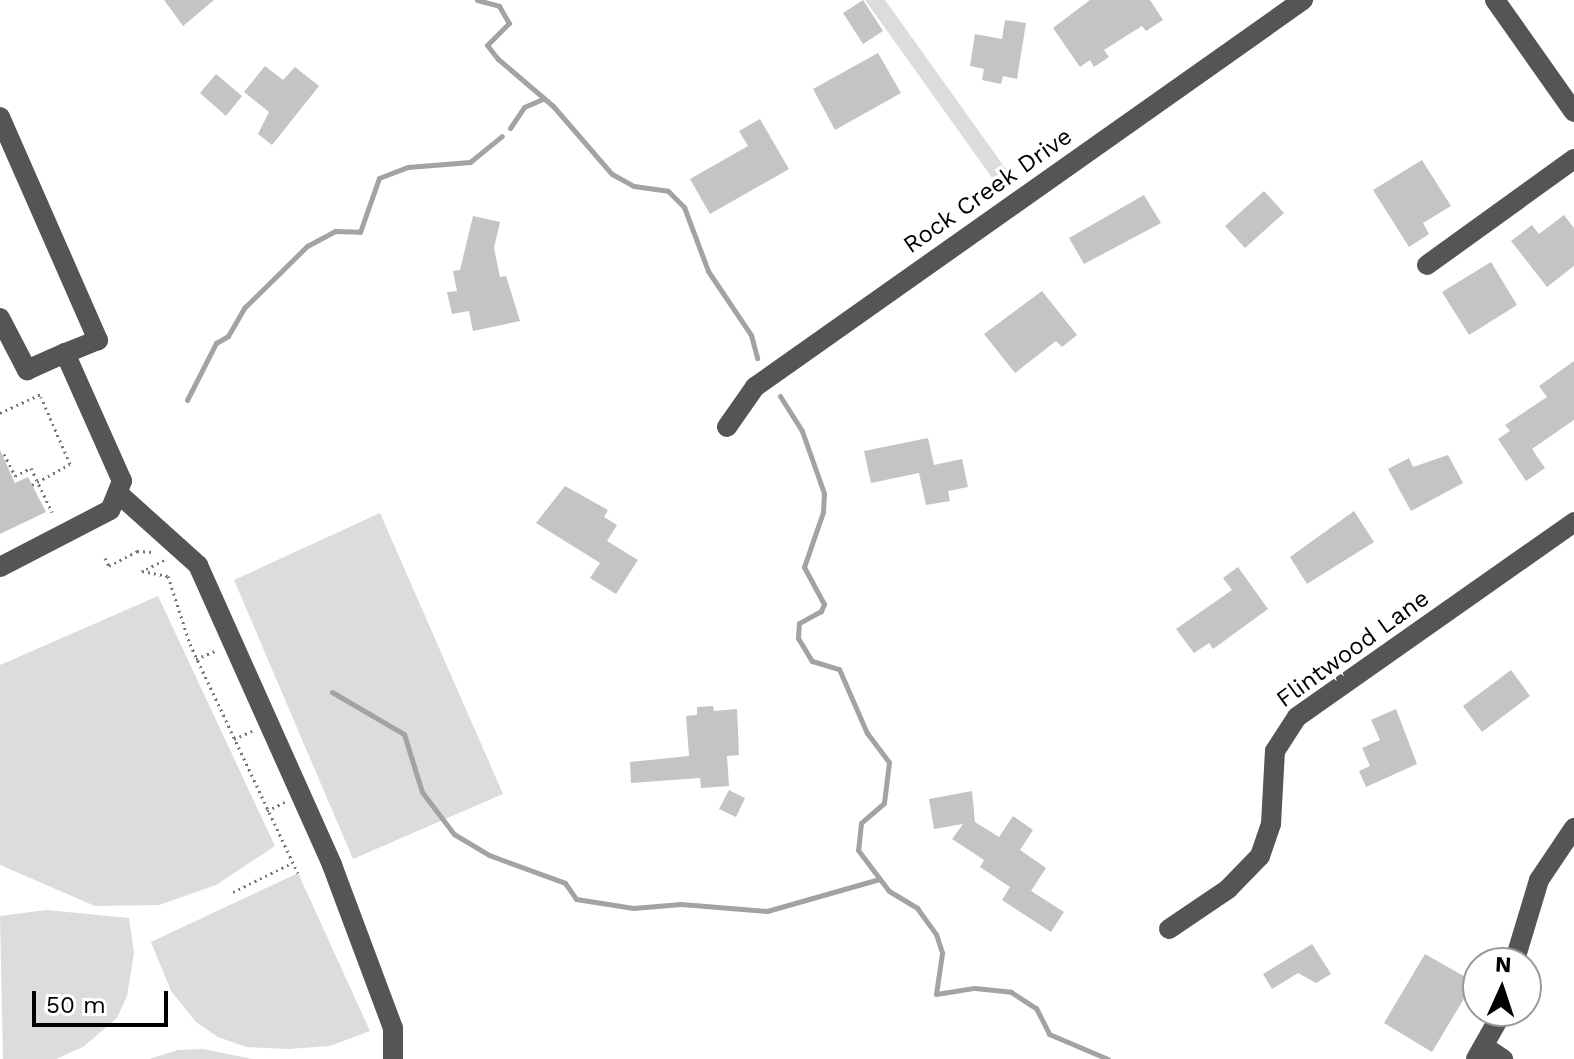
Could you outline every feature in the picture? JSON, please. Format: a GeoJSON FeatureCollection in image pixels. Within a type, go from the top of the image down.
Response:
{"type":"FeatureCollection","features":[{"type":"Feature","properties":{"kind":"street"},"geometry":{"type":"LineString","coordinates":[[1495,0],[1574,112]]}},
{"type":"Feature","properties":{"kind":"street","name":"Rock Creek Drive"},"geometry":{"type":"LineString","coordinates":[[727,427],[755,387],[1293,3]]}},
{"type":"Feature","properties":{"kind":"street"},"geometry":{"type":"LineString","coordinates":[[0,117],[98,340],[27,370],[0,318]]}},
{"type":"Feature","properties":{"kind":"street"},"geometry":{"type":"LineString","coordinates":[[1427,265],[1574,159]]}},
{"type":"Feature","properties":{"kind":"street"},"geometry":{"type":"LineString","coordinates":[[65,353],[119,467],[120,495],[198,565],[332,865],[393,1028],[393,1059]]}},
{"type":"Feature","properties":{"kind":"street"},"geometry":{"type":"LineString","coordinates":[[0,567],[88,525],[120,495]]}},
{"type":"Feature","properties":{"kind":"street","name":"Flintwood Lane"},"geometry":{"type":"LineString","coordinates":[[1169,929],[1228,889],[1260,856],[1271,824],[1275,751],[1297,717],[1574,522]]}},
{"type":"Feature","properties":{"kind":"street"},"geometry":{"type":"LineString","coordinates":[[1519,947],[1539,880],[1574,828]]}},
{"type":"Feature","properties":{"kind":"street"},"geometry":{"type":"LineString","coordinates":[[1494,1027],[1480,1053],[1503,1059]]}},
{"type":"Feature","properties":{"kind":"path"},"geometry":{"type":"LineString","coordinates":[[0,413],[41,396],[70,464],[32,485]]}},
{"type":"Feature","properties":{"kind":"path"},"geometry":{"type":"LineString","coordinates":[[4,454],[15,476],[31,468],[52,512]]}},
{"type":"Feature","properties":{"kind":"path"},"geometry":{"type":"LineString","coordinates":[[105,558],[109,566],[137,551],[165,552],[168,558],[142,571],[168,576],[196,659],[298,873]]}},
{"type":"Feature","properties":{"kind":"path"},"geometry":{"type":"LineString","coordinates":[[196,659],[207,654]]}},
{"type":"Feature","properties":{"kind":"path"},"geometry":{"type":"LineString","coordinates":[[234,739],[244,734]]}},
{"type":"Feature","properties":{"kind":"path"},"geometry":{"type":"LineString","coordinates":[[267,811],[273,808]]}},
{"type":"Feature","properties":{"kind":"path"},"geometry":{"type":"LineString","coordinates":[[233,892],[291,863]]}},
{"type":"Feature","properties":{"kind":"shaded area"},"geometry":{"type":"Polygon","coordinates":[[[865,0],[885,0],[1013,179],[1000,189],[865,0]]]}},
{"type":"Feature","properties":{"kind":"shaded area"},"geometry":{"type":"Polygon","coordinates":[[[380,513],[503,794],[353,859],[234,580],[380,513]]]}},
{"type":"Feature","properties":{"kind":"shaded area"},"geometry":{"type":"Polygon","coordinates":[[[158,596],[275,846],[216,885],[159,905],[95,906],[0,865],[0,665],[158,596]]]}},
{"type":"Feature","properties":{"kind":"shaded area"},"geometry":{"type":"Polygon","coordinates":[[[298,873],[370,1031],[330,1046],[288,1049],[246,1047],[218,1037],[196,1022],[171,991],[151,942],[298,873]]]}},
{"type":"Feature","properties":{"kind":"shaded area"},"geometry":{"type":"Polygon","coordinates":[[[46,910],[129,918],[134,953],[127,996],[117,1018],[83,1047],[56,1059],[3,1059],[0,916],[46,910]]]}},
{"type":"Feature","properties":{"kind":"shaded area"},"geometry":{"type":"Polygon","coordinates":[[[203,1049],[252,1059],[149,1059],[178,1050],[203,1049]]]}},
{"type":"Feature","properties":{"kind":"building"},"geometry":{"type":"Polygon","coordinates":[[[164,0],[214,0],[183,26],[164,0]]]}},
{"type":"Feature","properties":{"kind":"building"},"geometry":{"type":"Polygon","coordinates":[[[863,0],[883,31],[863,44],[843,13],[863,0]]]}},
{"type":"Feature","properties":{"kind":"building"},"geometry":{"type":"Polygon","coordinates":[[[1090,0],[1150,0],[1163,20],[1146,31],[1142,26],[1104,50],[1109,57],[1094,67],[1090,60],[1080,67],[1053,28],[1090,0]]]}},
{"type":"Feature","properties":{"kind":"building"},"geometry":{"type":"Polygon","coordinates":[[[1005,20],[1026,23],[1017,79],[1003,76],[1001,84],[982,80],[984,69],[970,66],[975,34],[1002,39],[1005,20]]]}},
{"type":"Feature","properties":{"kind":"building"},"geometry":{"type":"Polygon","coordinates":[[[878,53],[901,93],[835,130],[813,89],[878,53]]]}},
{"type":"Feature","properties":{"kind":"building"},"geometry":{"type":"Polygon","coordinates":[[[265,66],[283,80],[295,67],[319,86],[272,145],[258,134],[269,112],[244,92],[265,66]]]}},
{"type":"Feature","properties":{"kind":"building"},"geometry":{"type":"Polygon","coordinates":[[[216,74],[242,96],[226,116],[200,93],[216,74]]]}},
{"type":"Feature","properties":{"kind":"building"},"geometry":{"type":"Polygon","coordinates":[[[760,119],[789,169],[710,214],[690,179],[748,146],[739,131],[760,119]]]}},
{"type":"Feature","properties":{"kind":"building"},"geometry":{"type":"Polygon","coordinates":[[[1422,160],[1451,206],[1423,223],[1429,234],[1409,247],[1373,190],[1422,160]]]}},
{"type":"Feature","properties":{"kind":"building"},"geometry":{"type":"Polygon","coordinates":[[[1264,191],[1284,213],[1245,248],[1225,226],[1264,191]]]}},
{"type":"Feature","properties":{"kind":"building"},"geometry":{"type":"Polygon","coordinates":[[[1144,195],[1161,223],[1084,264],[1069,238],[1144,195]]]}},
{"type":"Feature","properties":{"kind":"building"},"geometry":{"type":"Polygon","coordinates":[[[1564,215],[1574,228],[1574,266],[1547,287],[1511,241],[1532,225],[1539,234],[1564,215]]]}},
{"type":"Feature","properties":{"kind":"building"},"geometry":{"type":"Polygon","coordinates":[[[473,216],[500,222],[494,248],[500,277],[506,276],[520,321],[473,331],[469,311],[452,314],[447,292],[457,291],[453,271],[460,270],[473,216]]]}},
{"type":"Feature","properties":{"kind":"building"},"geometry":{"type":"Polygon","coordinates":[[[1491,262],[1517,305],[1469,335],[1442,292],[1491,262]]]}},
{"type":"Feature","properties":{"kind":"building"},"geometry":{"type":"Polygon","coordinates":[[[1042,291],[1077,335],[1062,347],[1056,341],[1015,373],[984,334],[1042,291]]]}},
{"type":"Feature","properties":{"kind":"building"},"geometry":{"type":"Polygon","coordinates":[[[1574,361],[1574,420],[1532,449],[1545,468],[1526,481],[1498,439],[1510,431],[1505,425],[1547,397],[1539,386],[1574,361]]]}},
{"type":"Feature","properties":{"kind":"building"},"geometry":{"type":"Polygon","coordinates":[[[928,438],[934,465],[962,459],[968,487],[948,491],[950,501],[926,505],[919,473],[871,483],[864,451],[928,438]]]}},
{"type":"Feature","properties":{"kind":"building"},"geometry":{"type":"Polygon","coordinates":[[[0,450],[15,483],[28,477],[46,512],[0,534],[0,450]]]}},
{"type":"Feature","properties":{"kind":"building"},"geometry":{"type":"Polygon","coordinates":[[[1448,455],[1463,483],[1411,511],[1388,469],[1409,458],[1413,467],[1448,455]]]}},
{"type":"Feature","properties":{"kind":"building"},"geometry":{"type":"Polygon","coordinates":[[[565,486],[608,510],[604,517],[617,525],[607,541],[638,560],[616,594],[590,578],[600,563],[536,523],[565,486]]]}},
{"type":"Feature","properties":{"kind":"building"},"geometry":{"type":"Polygon","coordinates":[[[1354,511],[1374,542],[1307,584],[1290,557],[1354,511]]]}},
{"type":"Feature","properties":{"kind":"building"},"geometry":{"type":"Polygon","coordinates":[[[1238,567],[1268,609],[1213,649],[1209,643],[1194,653],[1176,629],[1232,590],[1223,578],[1238,567]]]}},
{"type":"Feature","properties":{"kind":"building"},"geometry":{"type":"Polygon","coordinates":[[[1511,670],[1530,696],[1482,732],[1463,706],[1511,670]]]}},
{"type":"Feature","properties":{"kind":"building"},"geometry":{"type":"Polygon","coordinates":[[[713,706],[714,711],[737,709],[739,755],[727,756],[729,786],[701,788],[700,778],[631,783],[630,762],[689,756],[686,716],[697,715],[697,707],[713,706]]]}},
{"type":"Feature","properties":{"kind":"building"},"geometry":{"type":"Polygon","coordinates":[[[1396,709],[1417,764],[1366,787],[1359,771],[1370,766],[1362,748],[1380,740],[1371,720],[1396,709]]]}},
{"type":"Feature","properties":{"kind":"building"},"geometry":{"type":"Polygon","coordinates":[[[729,790],[745,798],[736,817],[719,809],[729,790]]]}},
{"type":"Feature","properties":{"kind":"building"},"geometry":{"type":"Polygon","coordinates":[[[972,791],[975,822],[999,837],[1013,816],[1033,830],[1020,850],[1046,868],[1031,891],[1064,912],[1051,932],[1002,900],[1010,887],[980,867],[984,860],[952,839],[963,824],[934,829],[929,799],[972,791]]]}},
{"type":"Feature","properties":{"kind":"building"},"geometry":{"type":"Polygon","coordinates":[[[1312,944],[1331,974],[1316,983],[1298,973],[1272,989],[1263,974],[1312,944]]]}},
{"type":"Feature","properties":{"kind":"building"},"geometry":{"type":"Polygon","coordinates":[[[1425,954],[1462,975],[1462,1002],[1432,1052],[1384,1023],[1425,954]]]}},
{"type":"Feature","properties":{"kind":"waterway"},"geometry":{"type":"LineString","coordinates":[[477,0],[499,6],[509,23],[487,45],[498,59],[553,106],[612,174],[634,186],[668,191],[684,207],[708,271],[751,335],[757,358]]}},
{"type":"Feature","properties":{"kind":"waterway"},"geometry":{"type":"LineString","coordinates":[[510,128],[524,107],[543,99]]}},
{"type":"Feature","properties":{"kind":"waterway"},"geometry":{"type":"LineString","coordinates":[[187,400],[216,343],[228,336],[244,308],[307,246],[335,231],[360,232],[379,178],[408,167],[470,162],[502,136]]}},
{"type":"Feature","properties":{"kind":"waterway"},"geometry":{"type":"LineString","coordinates":[[780,396],[802,431],[824,493],[823,512],[804,567],[824,604],[821,611],[799,623],[798,638],[812,661],[839,669],[867,733],[889,762],[884,803],[861,823],[858,850],[889,891],[917,908],[936,934],[942,953],[936,994],[975,988],[1011,992],[1036,1008],[1049,1034],[1108,1059]]}},
{"type":"Feature","properties":{"kind":"waterway"},"geometry":{"type":"LineString","coordinates":[[332,692],[404,734],[422,792],[454,834],[489,855],[565,883],[576,899],[633,908],[681,904],[767,911],[879,879]]}}]}
